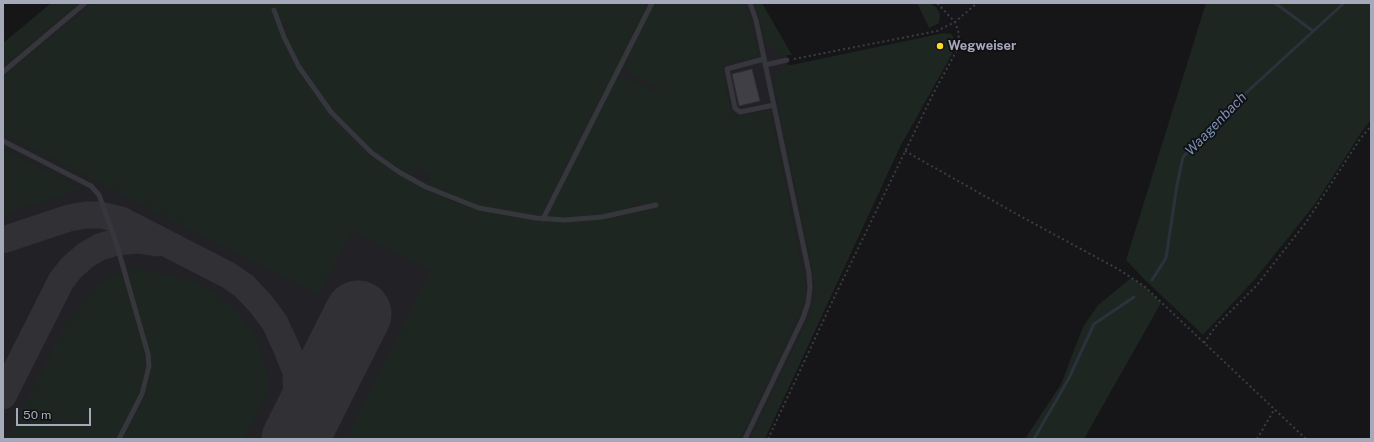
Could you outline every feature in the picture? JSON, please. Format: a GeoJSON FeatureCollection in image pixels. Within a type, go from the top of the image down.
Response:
{"type":"FeatureCollection","features":[{"type":"Feature","properties":{"kind":"lane"},"geometry":{"type":"LineString","coordinates":[[3,72],[85,3]]}},
{"type":"Feature","properties":{"kind":"lane"},"geometry":{"type":"LineString","coordinates":[[543,219],[652,3]]}},
{"type":"Feature","properties":{"kind":"lane"},"geometry":{"type":"LineString","coordinates":[[745,439],[803,318],[808,303],[810,288],[809,273],[774,105],[756,20],[750,3]]}},
{"type":"Feature","properties":{"kind":"lane"},"geometry":{"type":"LineString","coordinates":[[274,10],[287,43],[311,86],[340,122],[372,153],[412,180],[445,196],[493,211],[543,219],[565,220],[598,217],[622,214],[656,205]]}},
{"type":"Feature","properties":{"kind":"lane"},"geometry":{"type":"LineString","coordinates":[[764,59],[728,69],[735,108],[740,112],[774,105]]}},
{"type":"Feature","properties":{"kind":"lane"},"geometry":{"type":"LineString","coordinates":[[765,65],[787,60]]}},
{"type":"Feature","properties":{"kind":"lane"},"geometry":{"type":"LineString","coordinates":[[3,141],[91,186],[99,195],[116,242],[148,354],[148,366],[142,394],[119,439]]}},
{"type":"Feature","properties":{"kind":"path"},"geometry":{"type":"LineString","coordinates":[[768,439],[905,151],[958,47],[959,34],[955,22],[937,3]]}},
{"type":"Feature","properties":{"kind":"path"},"geometry":{"type":"LineString","coordinates":[[787,60],[934,32],[955,22],[977,3]]}},
{"type":"Feature","properties":{"kind":"path"},"geometry":{"type":"LineString","coordinates":[[1204,342],[1216,326],[1257,285],[1307,221],[1360,139],[1371,126]]}},
{"type":"Feature","properties":{"kind":"path"},"geometry":{"type":"LineString","coordinates":[[905,151],[1118,269],[1144,286],[1306,439]]}},
{"type":"Feature","properties":{"kind":"path"},"geometry":{"type":"LineString","coordinates":[[1257,439],[1274,410]]}},
{"type":"Feature","properties":{"kind":"shaded area"},"geometry":{"type":"Polygon","coordinates":[[[51,3],[78,3],[3,66],[3,43],[51,3]]]}},
{"type":"Feature","properties":{"kind":"shaded area"},"geometry":{"type":"Polygon","coordinates":[[[65,3],[758,3],[786,54],[788,65],[791,65],[818,278],[816,306],[754,439],[3,439],[3,55],[65,3]]]}},
{"type":"Feature","properties":{"kind":"shaded area"},"geometry":{"type":"Polygon","coordinates":[[[93,3],[649,3],[543,212],[537,216],[490,209],[472,203],[426,185],[431,175],[416,168],[412,176],[383,158],[363,142],[336,115],[305,73],[285,34],[285,29],[288,26],[286,21],[280,21],[292,57],[305,81],[329,112],[367,151],[417,184],[455,202],[490,212],[545,221],[613,217],[658,207],[643,206],[639,201],[634,203],[632,209],[599,215],[549,217],[547,215],[615,80],[624,76],[656,92],[658,89],[628,72],[625,64],[654,3],[744,3],[751,19],[758,53],[755,57],[727,63],[722,68],[731,112],[737,117],[766,110],[771,115],[806,288],[801,309],[740,439],[346,439],[431,271],[352,230],[319,293],[316,293],[9,137],[3,131],[3,78],[93,3]]]}},
{"type":"Feature","properties":{"kind":"shaded area"},"geometry":{"type":"Polygon","coordinates":[[[755,3],[762,3],[792,55],[779,55],[766,43],[755,3]]]}},
{"type":"Feature","properties":{"kind":"shaded area"},"geometry":{"type":"Polygon","coordinates":[[[917,3],[930,3],[936,7],[940,14],[939,23],[929,28],[917,3]]]}},
{"type":"Feature","properties":{"kind":"shaded area"},"geometry":{"type":"Polygon","coordinates":[[[1206,3],[1371,3],[1371,120],[1315,204],[1256,278],[1203,335],[1126,260],[1206,3]]]}},
{"type":"Feature","properties":{"kind":"shaded area"},"geometry":{"type":"Polygon","coordinates":[[[944,33],[951,34],[955,39],[952,54],[900,147],[765,439],[751,439],[811,312],[815,295],[814,278],[774,83],[775,77],[781,69],[791,65],[944,33]]]}},
{"type":"Feature","properties":{"kind":"shaded area"},"geometry":{"type":"Polygon","coordinates":[[[3,149],[30,163],[82,189],[3,215],[3,149]]]}},
{"type":"Feature","properties":{"kind":"shaded area"},"geometry":{"type":"Polygon","coordinates":[[[142,269],[196,282],[210,290],[232,306],[244,320],[255,337],[267,374],[268,393],[244,439],[122,439],[145,395],[150,379],[150,350],[126,270],[142,269]]]}},
{"type":"Feature","properties":{"kind":"shaded area"},"geometry":{"type":"Polygon","coordinates":[[[121,272],[143,344],[146,367],[140,392],[116,439],[7,439],[66,322],[68,322],[102,281],[121,272]]]}},
{"type":"Feature","properties":{"kind":"shaded area"},"geometry":{"type":"Polygon","coordinates":[[[1131,278],[1144,286],[1161,303],[1084,439],[1025,439],[1061,384],[1083,327],[1098,305],[1131,278]]]}},
{"type":"Feature","properties":{"kind":"building"},"geometry":{"type":"Polygon","coordinates":[[[752,69],[760,101],[739,106],[732,74],[752,69]]]}},
{"type":"Feature","properties":{"kind":"waterway"},"geometry":{"type":"LineString","coordinates":[[1275,3],[1313,31]]}},
{"type":"Feature","properties":{"kind":"waterway","name":"Waagenbach"},"geometry":{"type":"LineString","coordinates":[[1152,280],[1166,258],[1177,185],[1183,157],[1223,114],[1344,3]]}},
{"type":"Feature","properties":{"kind":"waterway","name":"Waagenbach"},"geometry":{"type":"LineString","coordinates":[[1034,439],[1069,378],[1094,324],[1134,297]]}},
{"type":"Feature","properties":{"kind":"taxiway"},"geometry":{"type":"LineString","coordinates":[[3,240],[69,218],[86,215],[101,215],[121,220],[228,275],[244,286],[261,304],[275,323],[296,372],[297,408],[292,439]]}},
{"type":"Feature","properties":{"kind":"taxiway"},"geometry":{"type":"LineString","coordinates":[[3,396],[61,281],[72,267],[86,255],[100,247],[116,242],[139,240],[157,243]]}},
{"type":"Feature","properties":{"kind":"runway"},"geometry":{"type":"LineString","coordinates":[[295,439],[358,314]]}},
{"type":"Feature","properties":{"kind":"place","name":"Wegweiser"},"geometry":{"type":"Point","coordinates":[940,46]}}]}
